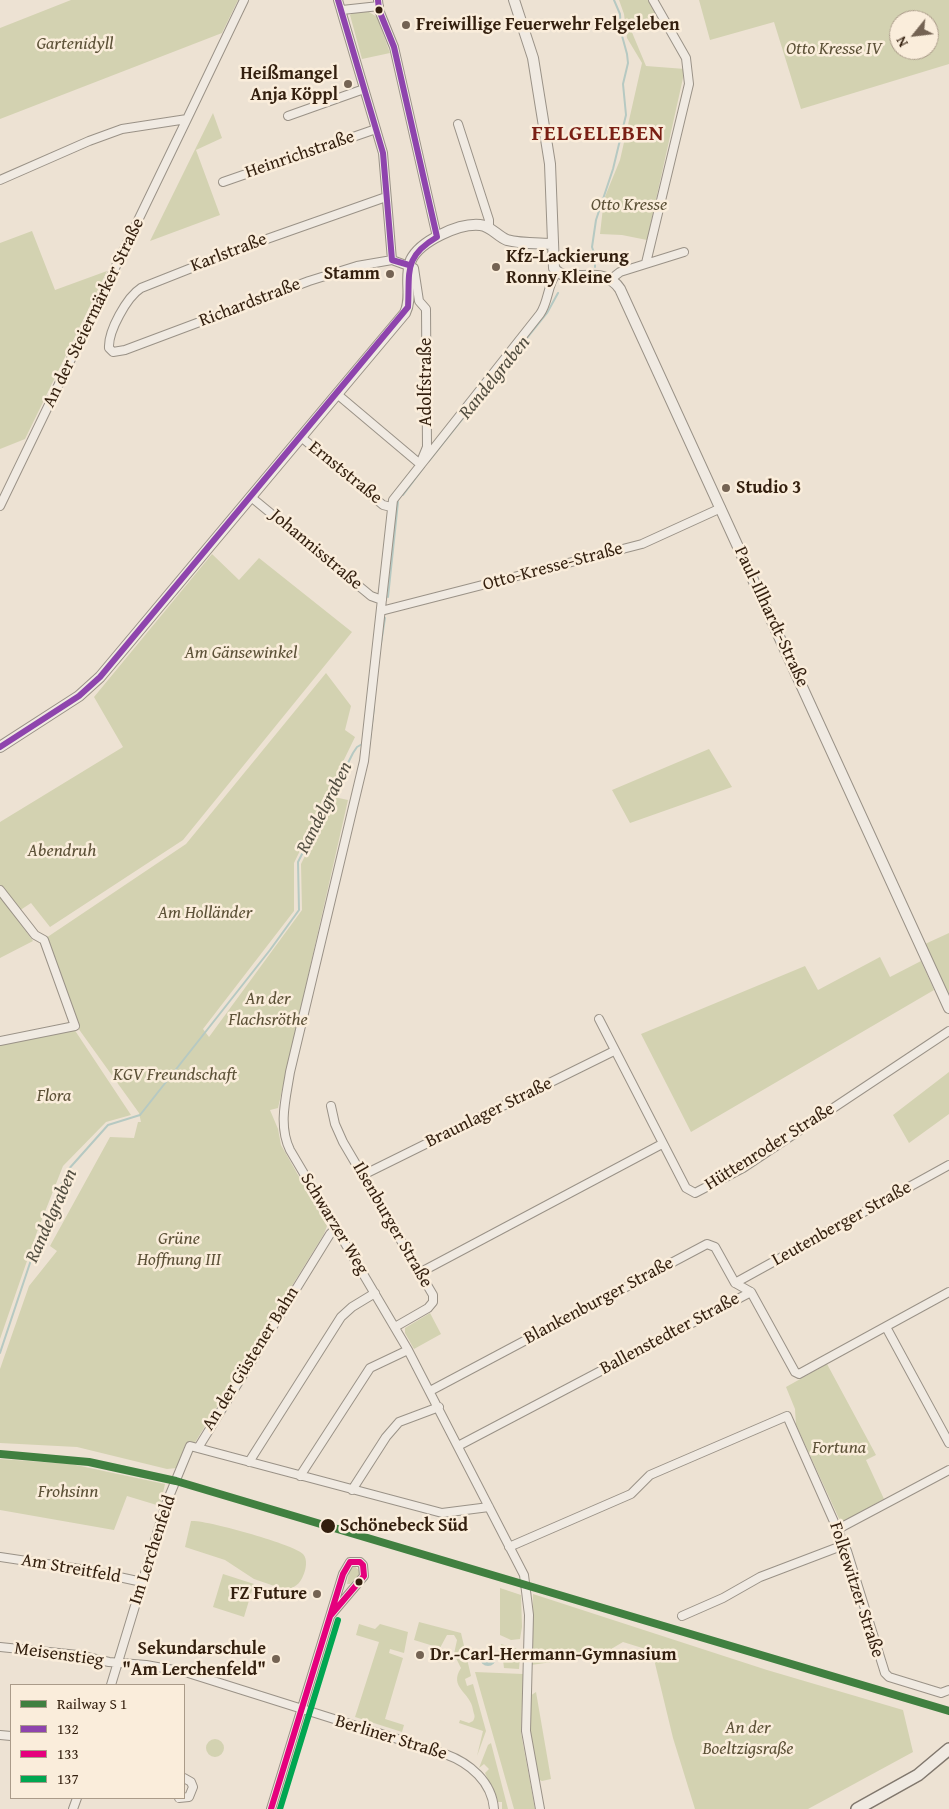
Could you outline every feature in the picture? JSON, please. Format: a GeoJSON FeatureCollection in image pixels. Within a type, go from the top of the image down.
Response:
{"type":"FeatureCollection","features":[{"type":"Feature","properties":{"kind":"main road"},"geometry":{"type":"LineString","coordinates":[[857,1809],[918,1775],[949,1748]]}},
{"type":"Feature","properties":{"kind":"street","name":"An der Steiermärker Straße"},"geometry":{"type":"LineString","coordinates":[[0,506],[244,0]]}},
{"type":"Feature","properties":{"kind":"street"},"geometry":{"type":"LineString","coordinates":[[338,0],[383,153],[392,260],[409,265]]}},
{"type":"Feature","properties":{"kind":"street"},"geometry":{"type":"LineString","coordinates":[[514,0],[530,45],[538,88],[552,183],[552,262],[557,272]]}},
{"type":"Feature","properties":{"kind":"street"},"geometry":{"type":"LineString","coordinates":[[646,263],[689,84],[686,58],[653,0]]}},
{"type":"Feature","properties":{"kind":"street"},"geometry":{"type":"LineString","coordinates":[[342,10],[378,3],[394,47],[437,237]]}},
{"type":"Feature","properties":{"kind":"street"},"geometry":{"type":"LineString","coordinates":[[288,116],[364,89]]}},
{"type":"Feature","properties":{"kind":"street"},"geometry":{"type":"LineString","coordinates":[[0,180],[89,141],[122,129],[187,119]]}},
{"type":"Feature","properties":{"kind":"street"},"geometry":{"type":"LineString","coordinates":[[458,124],[489,220],[489,228]]}},
{"type":"Feature","properties":{"kind":"street","name":"Heinrichstraße"},"geometry":{"type":"LineString","coordinates":[[223,182],[376,129]]}},
{"type":"Feature","properties":{"kind":"street","name":"Karlstraße"},"geometry":{"type":"LineString","coordinates":[[110,351],[108,343],[114,327],[128,300],[141,288],[247,246],[386,197]]}},
{"type":"Feature","properties":{"kind":"street"},"geometry":{"type":"LineString","coordinates":[[0,747],[74,700],[94,684],[251,497],[414,301],[407,274],[409,265],[420,246],[437,237],[469,226],[478,225],[489,228],[507,240],[553,244]]}},
{"type":"Feature","properties":{"kind":"street"},"geometry":{"type":"LineString","coordinates":[[557,272],[596,275],[611,280],[620,272],[684,252]]}},
{"type":"Feature","properties":{"kind":"street","name":"Richardstraße"},"geometry":{"type":"LineString","coordinates":[[110,351],[120,351],[181,330],[309,280],[357,266],[392,260]]}},
{"type":"Feature","properties":{"kind":"street"},"geometry":{"type":"LineString","coordinates":[[381,611],[390,507],[396,493],[540,314],[546,303],[552,278],[557,272]]}},
{"type":"Feature","properties":{"kind":"street","name":"Paul-Illhardt-Straße"},"geometry":{"type":"LineString","coordinates":[[611,280],[620,289],[949,1008]]}},
{"type":"Feature","properties":{"kind":"street","name":"Adolfstraße"},"geometry":{"type":"LineString","coordinates":[[414,301],[426,309],[427,447],[420,464]]}},
{"type":"Feature","properties":{"kind":"street"},"geometry":{"type":"LineString","coordinates":[[337,394],[420,464]]}},
{"type":"Feature","properties":{"kind":"street","name":"Ernststraße"},"geometry":{"type":"LineString","coordinates":[[301,437],[383,505],[390,507]]}},
{"type":"Feature","properties":{"kind":"street","name":"Johannisstraße"},"geometry":{"type":"LineString","coordinates":[[251,497],[371,596],[382,600]]}},
{"type":"Feature","properties":{"kind":"street","name":"Otto-Kresse-Straße"},"geometry":{"type":"LineString","coordinates":[[381,611],[642,544],[721,508]]}},
{"type":"Feature","properties":{"kind":"street","name":"Schwarzer Weg"},"geometry":{"type":"LineString","coordinates":[[381,611],[365,752],[290,1072],[283,1118],[285,1140],[408,1350],[524,1575],[528,1615],[526,1730],[540,1809]]}},
{"type":"Feature","properties":{"kind":"street"},"geometry":{"type":"LineString","coordinates":[[0,890],[35,935],[44,940],[75,1026],[0,1042]]}},
{"type":"Feature","properties":{"kind":"street","name":"Hüttenroder Straße"},"geometry":{"type":"LineString","coordinates":[[599,1019],[662,1144],[686,1188],[692,1193],[699,1192],[737,1172],[949,1031]]}},
{"type":"Feature","properties":{"kind":"street","name":"Braunlager Straße"},"geometry":{"type":"LineString","coordinates":[[363,1175],[614,1051]]}},
{"type":"Feature","properties":{"kind":"street","name":"Ilsenburger Straße"},"geometry":{"type":"LineString","coordinates":[[331,1106],[334,1124],[342,1142],[421,1272],[432,1295],[433,1302],[428,1308],[395,1327]]}},
{"type":"Feature","properties":{"kind":"street"},"geometry":{"type":"LineString","coordinates":[[421,1272],[662,1144]]}},
{"type":"Feature","properties":{"kind":"street","name":"Leutenberger Straße"},"geometry":{"type":"LineString","coordinates":[[735,1283],[949,1165]]}},
{"type":"Feature","properties":{"kind":"street","name":"An der Güstener Bahn"},"geometry":{"type":"LineString","coordinates":[[336,1227],[306,1271],[198,1448],[442,1513],[489,1506]]}},
{"type":"Feature","properties":{"kind":"street","name":"Blankenburger Straße"},"geometry":{"type":"LineString","coordinates":[[430,1391],[707,1244],[715,1247],[735,1283]]}},
{"type":"Feature","properties":{"kind":"street"},"geometry":{"type":"LineString","coordinates":[[735,1283],[751,1292]]}},
{"type":"Feature","properties":{"kind":"street","name":"Ballenstedter Straße"},"geometry":{"type":"LineString","coordinates":[[458,1446],[751,1292],[798,1374],[949,1292]]}},
{"type":"Feature","properties":{"kind":"street"},"geometry":{"type":"LineString","coordinates":[[250,1462],[341,1317],[352,1307],[375,1293]]}},
{"type":"Feature","properties":{"kind":"street"},"geometry":{"type":"LineString","coordinates":[[886,1327],[949,1443]]}},
{"type":"Feature","properties":{"kind":"street"},"geometry":{"type":"LineString","coordinates":[[300,1476],[370,1368],[408,1350]]}},
{"type":"Feature","properties":{"kind":"street"},"geometry":{"type":"LineString","coordinates":[[352,1490],[386,1437],[399,1422],[439,1407]]}},
{"type":"Feature","properties":{"kind":"street","name":"Folkewitzer Straße"},"geometry":{"type":"LineString","coordinates":[[509,1547],[631,1494],[650,1475],[787,1416],[844,1545],[885,1673],[889,1677],[942,1693],[949,1690]]}},
{"type":"Feature","properties":{"kind":"street","name":"Im Lerchenfeld"},"geometry":{"type":"LineString","coordinates":[[110,1684],[171,1492],[190,1446],[198,1448]]}},
{"type":"Feature","properties":{"kind":"street"},"geometry":{"type":"LineString","coordinates":[[838,1530],[948,1474]]}},
{"type":"Feature","properties":{"kind":"street"},"geometry":{"type":"LineString","coordinates":[[682,1616],[723,1598],[760,1577],[844,1545]]}},
{"type":"Feature","properties":{"kind":"street","name":"Am Streitfeld"},"geometry":{"type":"LineString","coordinates":[[0,1557],[87,1570],[142,1582]]}},
{"type":"Feature","properties":{"kind":"street"},"geometry":{"type":"LineString","coordinates":[[271,1809],[345,1566],[350,1562],[360,1562],[363,1565],[364,1576],[331,1616]]}},
{"type":"Feature","properties":{"kind":"street","name":"Meisenstieg"},"geometry":{"type":"LineString","coordinates":[[0,1647],[78,1655],[117,1663]]}},
{"type":"Feature","properties":{"kind":"street","name":"Berliner Straße"},"geometry":{"type":"LineString","coordinates":[[117,1663],[185,1672],[457,1758],[475,1772],[485,1783],[493,1800],[494,1809]]}},
{"type":"Feature","properties":{"kind":"street"},"geometry":{"type":"LineString","coordinates":[[185,1779],[191,1782],[192,1792],[189,1796],[185,1797]]}},
{"type":"Feature","properties":{"kind":"green space","name":"Gartenidyll"},"geometry":{"type":"Polygon","coordinates":[[[71,0],[238,0],[222,33],[0,119],[0,28],[71,0]]]}},
{"type":"Feature","properties":{"kind":"green space","name":"Otto Kresse"},"geometry":{"type":"Polygon","coordinates":[[[619,0],[649,0],[657,14],[631,30],[646,66],[685,69],[647,240],[622,235],[600,234],[604,199],[620,160],[642,63],[627,38],[624,14],[619,0]]]}},
{"type":"Feature","properties":{"kind":"green space","name":"Otto Kresse IV"},"geometry":{"type":"Polygon","coordinates":[[[699,0],[949,0],[949,64],[801,109],[774,22],[710,40],[699,0]]]}},
{"type":"Feature","properties":{"kind":"green space"},"geometry":{"type":"Polygon","coordinates":[[[355,11],[369,12],[377,17],[390,53],[362,59],[350,15],[355,11]]]}},
{"type":"Feature","properties":{"kind":"green space"},"geometry":{"type":"Polygon","coordinates":[[[213,113],[222,138],[196,150],[220,215],[150,241],[213,113]]]}},
{"type":"Feature","properties":{"kind":"green space"},"geometry":{"type":"Polygon","coordinates":[[[32,231],[55,290],[107,271],[25,439],[0,449],[0,243],[32,231]]]}},
{"type":"Feature","properties":{"kind":"green space"},"geometry":{"type":"Polygon","coordinates":[[[212,554],[239,580],[259,558],[352,632],[183,840],[50,927],[31,903],[19,911],[0,886],[0,822],[123,747],[94,697],[212,554]]]}},
{"type":"Feature","properties":{"kind":"green space"},"geometry":{"type":"Polygon","coordinates":[[[326,673],[351,706],[345,730],[355,737],[294,863],[294,911],[203,1029],[209,1037],[302,910],[301,864],[334,797],[348,800],[278,1108],[270,1110],[278,1129],[281,1145],[327,1226],[324,1234],[194,1444],[186,1443],[177,1468],[167,1469],[77,1447],[0,1443],[0,1369],[29,1286],[57,1251],[50,1246],[110,1137],[134,1138],[138,1122],[141,1122],[139,1113],[78,1028],[46,938],[186,844],[326,673]]]}},
{"type":"Feature","properties":{"kind":"green space"},"geometry":{"type":"Polygon","coordinates":[[[709,749],[732,787],[630,823],[612,790],[709,749]]]}},
{"type":"Feature","properties":{"kind":"green space"},"geometry":{"type":"Polygon","coordinates":[[[0,895],[33,941],[0,958],[0,895]]]}},
{"type":"Feature","properties":{"kind":"green space"},"geometry":{"type":"Polygon","coordinates":[[[949,933],[949,999],[925,944],[949,933]]]}},
{"type":"Feature","properties":{"kind":"green space"},"geometry":{"type":"Polygon","coordinates":[[[880,957],[890,977],[921,961],[934,990],[691,1132],[641,1034],[805,966],[818,990],[880,957]]]}},
{"type":"Feature","properties":{"kind":"green space","name":"Flora"},"geometry":{"type":"Polygon","coordinates":[[[74,1029],[131,1115],[106,1122],[63,1166],[37,1232],[0,1339],[0,1044],[74,1029]]]}},
{"type":"Feature","properties":{"kind":"green space"},"geometry":{"type":"Polygon","coordinates":[[[949,1072],[949,1114],[909,1143],[893,1115],[949,1072]]]}},
{"type":"Feature","properties":{"kind":"green space"},"geometry":{"type":"Polygon","coordinates":[[[430,1313],[441,1334],[414,1349],[405,1333],[405,1328],[430,1313]]]}},
{"type":"Feature","properties":{"kind":"green space","name":"Fortuna"},"geometry":{"type":"Polygon","coordinates":[[[827,1364],[876,1455],[866,1460],[884,1499],[841,1523],[796,1425],[795,1409],[786,1387],[827,1364]]]}},
{"type":"Feature","properties":{"kind":"green space","name":"Frohsinn"},"geometry":{"type":"Polygon","coordinates":[[[0,1459],[71,1464],[165,1484],[160,1506],[127,1496],[114,1530],[0,1510],[0,1459]]]}},
{"type":"Feature","properties":{"kind":"green space"},"geometry":{"type":"Polygon","coordinates":[[[191,1521],[230,1528],[297,1550],[306,1559],[306,1568],[302,1579],[292,1588],[286,1590],[254,1579],[225,1560],[185,1547],[191,1521]]]}},
{"type":"Feature","properties":{"kind":"green space"},"geometry":{"type":"Polygon","coordinates":[[[354,1566],[360,1571],[359,1575],[350,1584],[347,1584],[349,1572],[354,1566]]]}},
{"type":"Feature","properties":{"kind":"green space"},"geometry":{"type":"Polygon","coordinates":[[[223,1574],[254,1584],[244,1617],[213,1607],[223,1574]]]}},
{"type":"Feature","properties":{"kind":"green space"},"geometry":{"type":"Polygon","coordinates":[[[500,1588],[521,1595],[522,1627],[520,1639],[511,1640],[500,1635],[500,1588]]]}},
{"type":"Feature","properties":{"kind":"green space","name":"An der Boeltzigsraße"},"geometry":{"type":"Polygon","coordinates":[[[533,1594],[767,1670],[903,1710],[913,1752],[808,1809],[695,1809],[673,1738],[652,1651],[623,1642],[601,1655],[531,1665],[533,1594]]]}},
{"type":"Feature","properties":{"kind":"green space"},"geometry":{"type":"Polygon","coordinates":[[[419,1622],[461,1633],[471,1676],[465,1679],[467,1686],[473,1684],[486,1731],[477,1756],[483,1731],[459,1723],[460,1720],[469,1723],[475,1717],[471,1704],[457,1680],[461,1668],[454,1654],[457,1640],[454,1635],[447,1635],[440,1648],[414,1640],[419,1622]]]}},
{"type":"Feature","properties":{"kind":"green space"},"geometry":{"type":"Polygon","coordinates":[[[359,1624],[375,1629],[380,1624],[408,1632],[404,1653],[390,1649],[389,1653],[403,1658],[385,1719],[404,1725],[402,1732],[355,1717],[379,1642],[356,1635],[359,1624]]]}},
{"type":"Feature","properties":{"kind":"green space"},"geometry":{"type":"Polygon","coordinates":[[[501,1644],[518,1649],[520,1656],[519,1669],[504,1668],[501,1644]]]}},
{"type":"Feature","properties":{"kind":"green space"},"geometry":{"type":"Polygon","coordinates":[[[475,1672],[523,1674],[521,1733],[535,1809],[514,1809],[475,1672]]]}},
{"type":"Feature","properties":{"kind":"green space"},"geometry":{"type":"Polygon","coordinates":[[[536,1692],[551,1779],[542,1781],[537,1779],[528,1735],[530,1696],[536,1692]]]}},
{"type":"Feature","properties":{"kind":"green space"},"geometry":{"type":"Polygon","coordinates":[[[215,1739],[221,1742],[224,1748],[221,1754],[215,1757],[209,1754],[206,1748],[209,1742],[215,1739]]]}},
{"type":"Feature","properties":{"kind":"green space"},"geometry":{"type":"Polygon","coordinates":[[[491,1743],[508,1809],[502,1809],[502,1802],[498,1802],[485,1773],[489,1769],[484,1764],[479,1768],[488,1745],[491,1743]]]}},
{"type":"Feature","properties":{"kind":"shaded area"},"geometry":{"type":"Polygon","coordinates":[[[488,1650],[494,1652],[496,1658],[494,1664],[488,1666],[482,1664],[480,1658],[482,1652],[488,1650]]]}},
{"type":"Feature","properties":{"kind":"waterway","name":"Randelgraben"},"geometry":{"type":"LineString","coordinates":[[595,267],[595,256],[592,247],[596,220],[613,169],[626,115],[623,84],[628,63],[621,32],[620,14],[614,0]]}},
{"type":"Feature","properties":{"kind":"waterway","name":"Randelgraben"},"geometry":{"type":"LineString","coordinates":[[429,461],[547,313],[558,293]]}},
{"type":"Feature","properties":{"kind":"waterway","name":"Randelgraben"},"geometry":{"type":"LineString","coordinates":[[403,495],[424,467]]}},
{"type":"Feature","properties":{"kind":"waterway","name":"Randelgraben"},"geometry":{"type":"LineString","coordinates":[[388,597],[398,502]]}},
{"type":"Feature","properties":{"kind":"waterway","name":"Randelgraben"},"geometry":{"type":"LineString","coordinates":[[381,643],[385,618]]}},
{"type":"Feature","properties":{"kind":"waterway","name":"Randelgraben"},"geometry":{"type":"LineString","coordinates":[[370,740],[374,707]]}},
{"type":"Feature","properties":{"kind":"waterway","name":"Randelgraben"},"geometry":{"type":"LineString","coordinates":[[0,1353],[40,1233],[67,1171],[108,1125],[140,1115],[270,950],[299,910],[298,862],[353,753],[357,747],[364,743]]}},
{"type":"Feature","properties":{"kind":"transit line","name":"132"},"geometry":{"type":"LineString","coordinates":[[338,0],[383,153],[392,260],[409,265]]}},
{"type":"Feature","properties":{"kind":"transit line","name":"132"},"geometry":{"type":"LineString","coordinates":[[0,747],[79,696],[100,677],[408,307],[410,266],[418,251],[437,237],[394,47],[379,10],[378,0]]}},
{"type":"Feature","properties":{"kind":"transit line"},"geometry":{"type":"LineString","coordinates":[[0,1454],[89,1462],[176,1481],[949,1711]]}},
{"type":"Feature","properties":{"kind":"transit line","name":"133"},"geometry":{"type":"LineString","coordinates":[[271,1809],[343,1574],[350,1562],[360,1562],[363,1565],[364,1576],[331,1615]]}},
{"type":"Feature","properties":{"kind":"transit line","name":"137"},"geometry":{"type":"LineString","coordinates":[[280,1809],[338,1620]]}},
{"type":"Feature","properties":{"kind":"place","name":"Freiwillige Feuerwehr Felgeleben"},"geometry":{"type":"Point","coordinates":[406,25]}},
{"type":"Feature","properties":{"kind":"place","name":"Heißmangel Anja Köppl"},"geometry":{"type":"Point","coordinates":[348,84]}},
{"type":"Feature","properties":{"kind":"place","name":"Kfz-Lackierung Ronny Kleine"},"geometry":{"type":"Point","coordinates":[496,267]}},
{"type":"Feature","properties":{"kind":"place","name":"Stamm"},"geometry":{"type":"Point","coordinates":[390,274]}},
{"type":"Feature","properties":{"kind":"place","name":"Studio 3"},"geometry":{"type":"Point","coordinates":[726,488]}},
{"type":"Feature","properties":{"kind":"place","name":"Schönebeck Süd"},"geometry":{"type":"Point","coordinates":[328,1526]}},
{"type":"Feature","properties":{"kind":"place","name":"FZ Future"},"geometry":{"type":"Point","coordinates":[317,1594]}},
{"type":"Feature","properties":{"kind":"place","name":"Dr.-Carl-Hermann-Gymnasium"},"geometry":{"type":"Point","coordinates":[420,1655]}},
{"type":"Feature","properties":{"kind":"place","name":"Sekundarschule \"Am Lerchenfeld\""},"geometry":{"type":"Point","coordinates":[276,1659]}},
{"type":"Feature","properties":{"kind":"district","name":"FELGELEBEN"},"geometry":{"type":"Point","coordinates":[598,134]}},
{"type":"Feature","properties":{"kind":"park label","name":"Am Gänsewinkel"},"geometry":{"type":"Point","coordinates":[241,653]}},
{"type":"Feature","properties":{"kind":"park label","name":"Abendruh"},"geometry":{"type":"Point","coordinates":[62,851]}},
{"type":"Feature","properties":{"kind":"park label","name":"Am Holländer"},"geometry":{"type":"Point","coordinates":[205,913]}},
{"type":"Feature","properties":{"kind":"park label","name":"An der Flachsröthe"},"geometry":{"type":"Point","coordinates":[268,1009]}},
{"type":"Feature","properties":{"kind":"park label","name":"KGV Freundschaft"},"geometry":{"type":"Point","coordinates":[175,1075]}},
{"type":"Feature","properties":{"kind":"park label","name":"Grüne Hoffnung III"},"geometry":{"type":"Point","coordinates":[179,1249]}}]}
